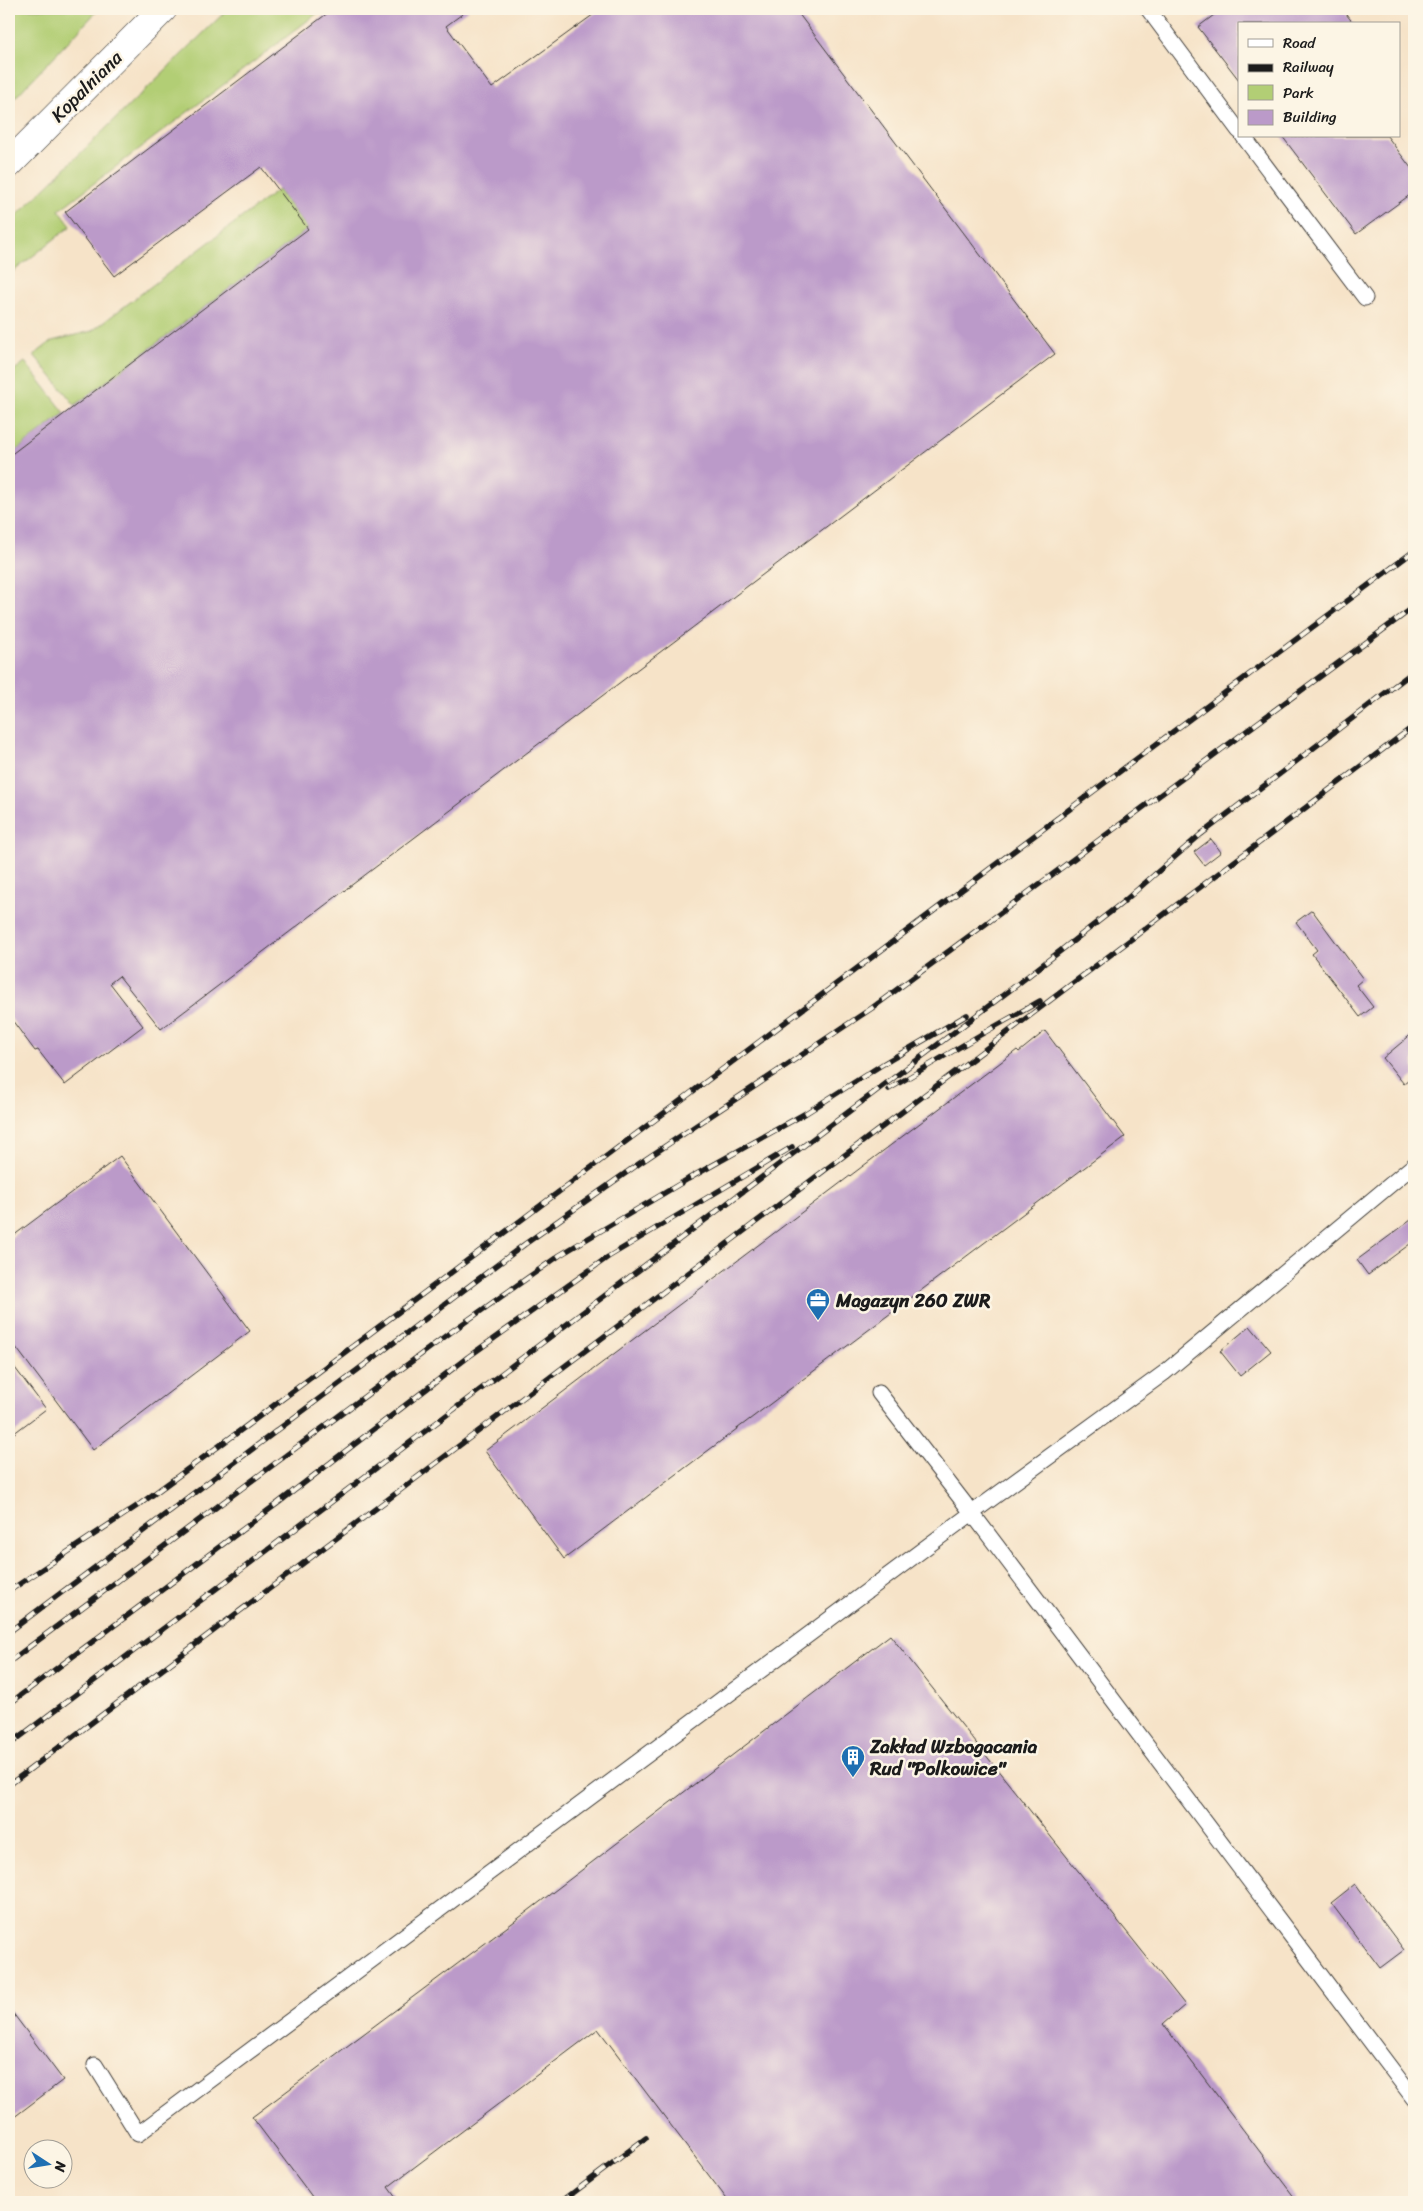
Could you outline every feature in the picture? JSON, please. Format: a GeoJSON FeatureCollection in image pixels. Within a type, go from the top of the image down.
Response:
{"type":"FeatureCollection","features":[{"type":"Feature","properties":{"kind":"street","name":"Kopalniana"},"geometry":{"type":"LineString","coordinates":[[9,164],[163,9]]}},
{"type":"Feature","properties":{"kind":"lane"},"geometry":{"type":"LineString","coordinates":[[1148,9],[1238,130]]}},
{"type":"Feature","properties":{"kind":"lane"},"geometry":{"type":"LineString","coordinates":[[1244,138],[1364,298]]}},
{"type":"Feature","properties":{"kind":"lane"},"geometry":{"type":"LineString","coordinates":[[95,2065],[138,2134],[972,1513],[1164,1373],[1414,1165]]}},
{"type":"Feature","properties":{"kind":"lane"},"geometry":{"type":"LineString","coordinates":[[879,1393],[972,1513],[1414,2099]]}},
{"type":"Feature","properties":{"kind":"green space"},"geometry":{"type":"Polygon","coordinates":[[[14,9],[99,9],[9,104],[9,12],[14,9]]]}},
{"type":"Feature","properties":{"kind":"green space"},"geometry":{"type":"Polygon","coordinates":[[[228,9],[323,9],[59,210],[71,226],[9,275],[9,223],[228,9]]]}},
{"type":"Feature","properties":{"kind":"green space"},"geometry":{"type":"Polygon","coordinates":[[[278,190],[308,229],[75,405],[34,355],[52,341],[92,331],[278,190]]]}},
{"type":"Feature","properties":{"kind":"green space"},"geometry":{"type":"Polygon","coordinates":[[[25,362],[65,413],[9,456],[9,374],[25,362]]]}},
{"type":"Feature","properties":{"kind":"building"},"geometry":{"type":"Polygon","coordinates":[[[333,9],[469,9],[446,26],[492,88],[601,9],[795,9],[1055,354],[161,1029],[119,976],[110,983],[143,1026],[65,1085],[38,1050],[35,1051],[9,1016],[9,456],[308,229],[261,167],[114,276],[65,212],[333,9]]]}},
{"type":"Feature","properties":{"kind":"building"},"geometry":{"type":"Polygon","coordinates":[[[1222,9],[1342,9],[1352,22],[1238,22],[1238,79],[1198,27],[1222,9]]]}},
{"type":"Feature","properties":{"kind":"building"},"geometry":{"type":"Polygon","coordinates":[[[1284,138],[1388,138],[1414,172],[1414,192],[1356,234],[1284,138]]]}},
{"type":"Feature","properties":{"kind":"building"},"geometry":{"type":"Polygon","coordinates":[[[1211,839],[1221,852],[1204,865],[1194,852],[1211,839]]]}},
{"type":"Feature","properties":{"kind":"building"},"geometry":{"type":"Polygon","coordinates":[[[1312,910],[1363,979],[1356,985],[1373,1007],[1360,1017],[1312,954],[1317,950],[1296,922],[1312,910]]]}},
{"type":"Feature","properties":{"kind":"building"},"geometry":{"type":"Polygon","coordinates":[[[1045,1031],[1125,1137],[564,1559],[485,1451],[1017,1050],[1019,1052],[1045,1031]]]}},
{"type":"Feature","properties":{"kind":"building"},"geometry":{"type":"Polygon","coordinates":[[[1414,1032],[1414,1076],[1404,1084],[1383,1058],[1414,1032]]]}},
{"type":"Feature","properties":{"kind":"building"},"geometry":{"type":"Polygon","coordinates":[[[120,1156],[250,1331],[93,1450],[9,1338],[9,1239],[120,1156]]]}},
{"type":"Feature","properties":{"kind":"building"},"geometry":{"type":"Polygon","coordinates":[[[1411,1220],[1414,1224],[1414,1241],[1368,1275],[1357,1260],[1411,1220]]]}},
{"type":"Feature","properties":{"kind":"building"},"geometry":{"type":"Polygon","coordinates":[[[1250,1326],[1271,1351],[1240,1376],[1220,1351],[1250,1326]]]}},
{"type":"Feature","properties":{"kind":"building"},"geometry":{"type":"Polygon","coordinates":[[[9,1360],[46,1409],[9,1437],[9,1360]]]}},
{"type":"Feature","properties":{"kind":"building","name":"Zakład Wzbogacania Rud \"Polkowice\""},"geometry":{"type":"Polygon","coordinates":[[[890,1635],[1185,2005],[1163,2024],[1298,2202],[729,2202],[598,2029],[388,2187],[399,2202],[316,2202],[252,2117],[515,1921],[890,1635]]]}},
{"type":"Feature","properties":{"kind":"building"},"geometry":{"type":"Polygon","coordinates":[[[1355,1884],[1404,1950],[1380,1968],[1331,1903],[1355,1884]]]}},
{"type":"Feature","properties":{"kind":"building"},"geometry":{"type":"Polygon","coordinates":[[[9,2008],[63,2080],[9,2121],[9,2008]]]}},
{"type":"Feature","properties":{"kind":"railway"},"geometry":{"type":"LineString","coordinates":[[9,1591],[140,1504],[245,1427],[1414,551]]}},
{"type":"Feature","properties":{"kind":"railway"},"geometry":{"type":"LineString","coordinates":[[9,1632],[525,1244],[640,1163],[872,1008],[1414,607]]}},
{"type":"Feature","properties":{"kind":"railway"},"geometry":{"type":"LineString","coordinates":[[9,1745],[1010,990],[1122,903],[1200,835],[1414,671]]}},
{"type":"Feature","properties":{"kind":"railway"},"geometry":{"type":"LineString","coordinates":[[9,1785],[1414,726]]}},
{"type":"Feature","properties":{"kind":"railway"},"geometry":{"type":"LineString","coordinates":[[889,1089],[1040,1001]]}},
{"type":"Feature","properties":{"kind":"railway"},"geometry":{"type":"LineString","coordinates":[[9,1662],[451,1332],[560,1255],[688,1179],[806,1113],[883,1064],[967,1015]]}},
{"type":"Feature","properties":{"kind":"railway"},"geometry":{"type":"LineString","coordinates":[[9,1704],[278,1503],[468,1357],[608,1257],[792,1147]]}},
{"type":"Feature","properties":{"kind":"railway"},"geometry":{"type":"LineString","coordinates":[[561,2202],[646,2138]]}},
{"type":"Feature","properties":{"kind":"place","name":"Magazyn 260 ZWR"},"geometry":{"type":"Point","coordinates":[818,1321]}},
{"type":"Feature","properties":{"kind":"place","name":"Zakład Wzbogacania Rud \"Polkowice\""},"geometry":{"type":"Point","coordinates":[853,1778]}}]}
